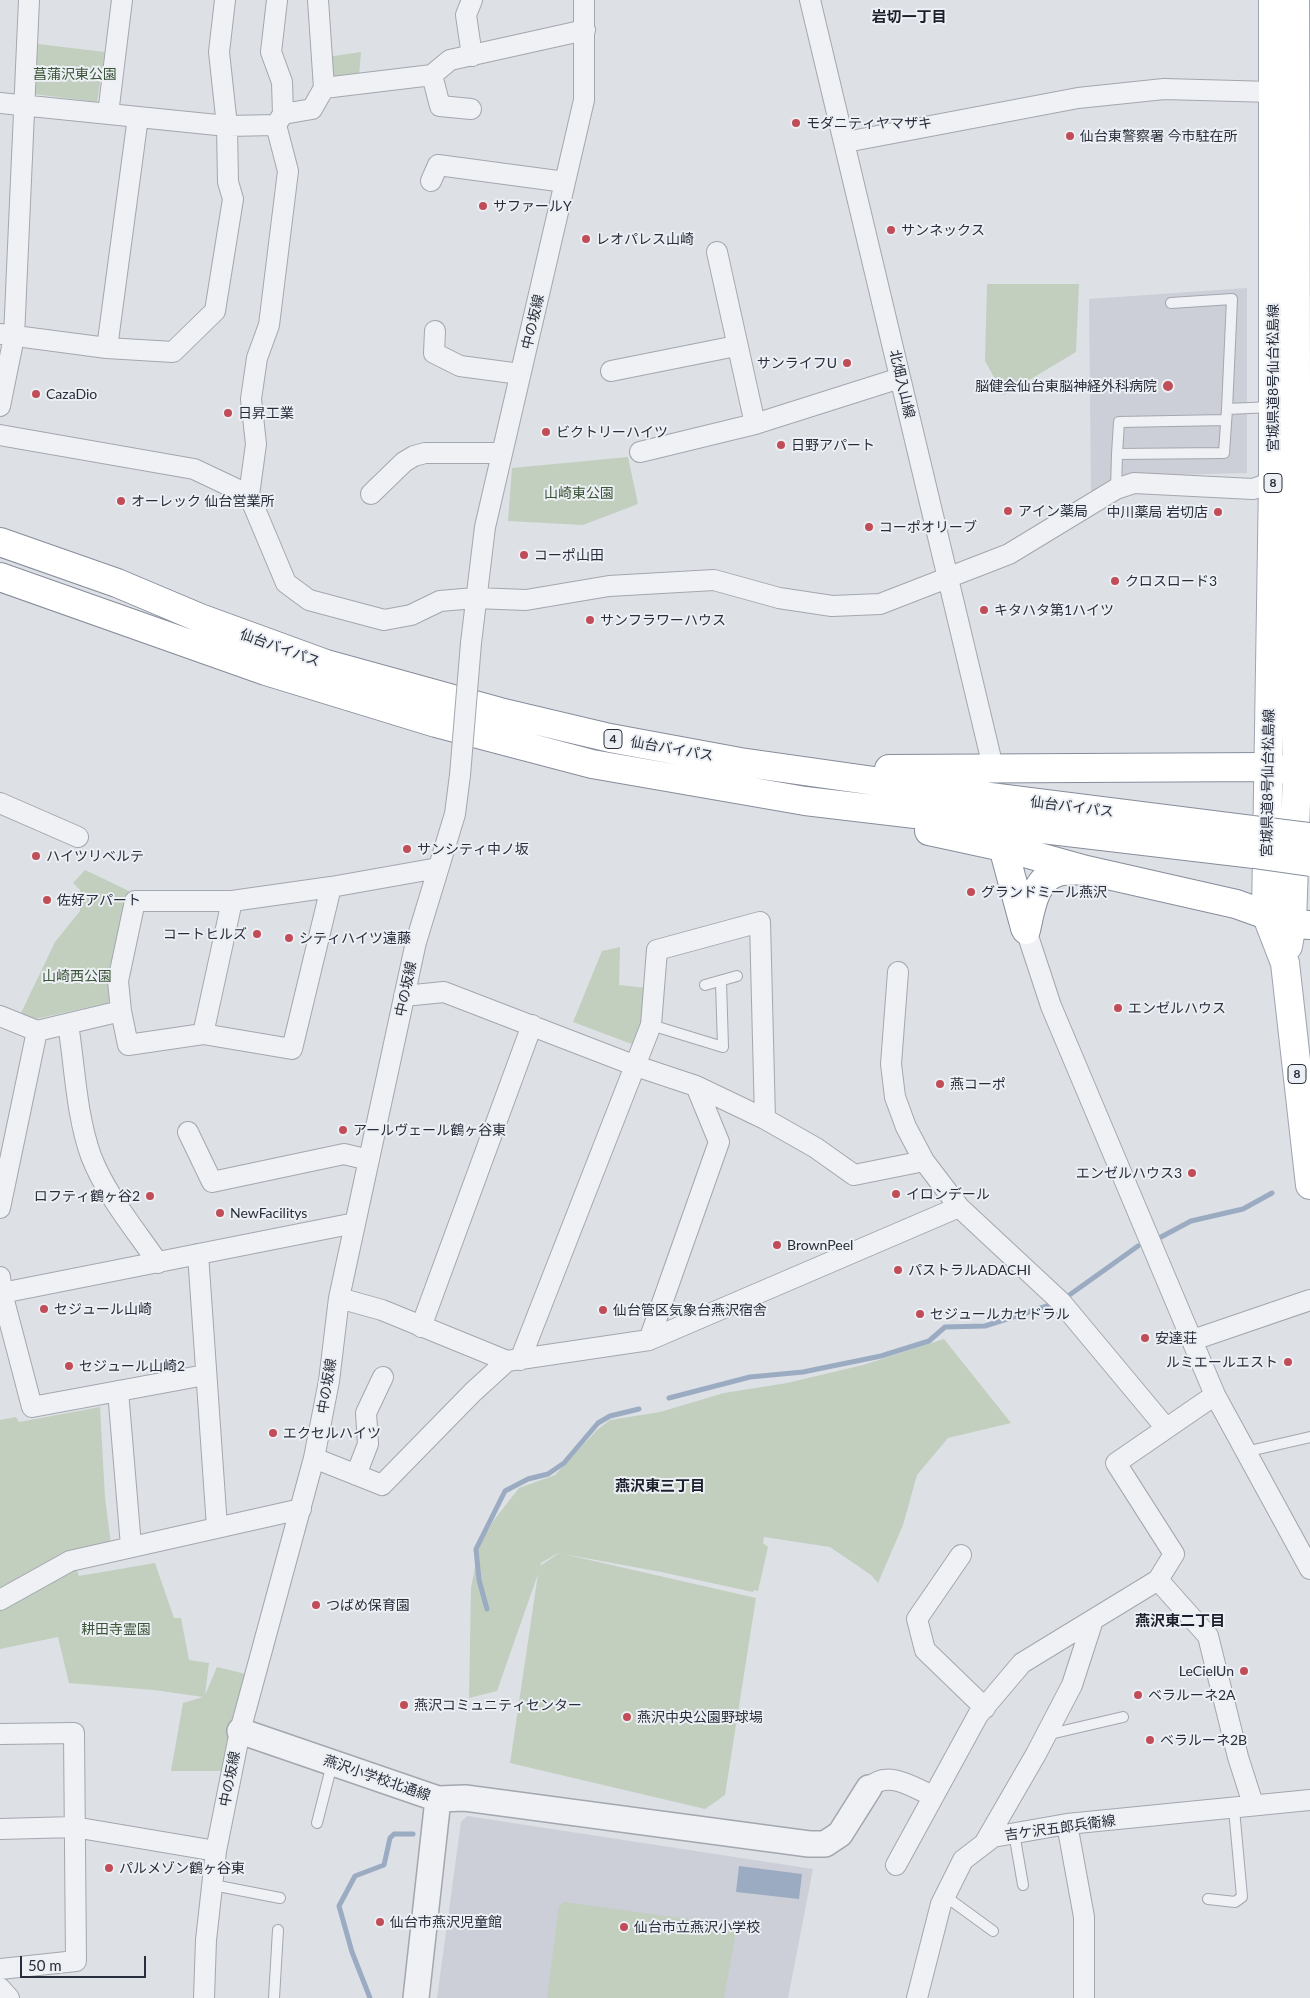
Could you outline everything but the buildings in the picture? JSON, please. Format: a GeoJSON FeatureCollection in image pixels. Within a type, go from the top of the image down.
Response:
{"type":"FeatureCollection","features":[{"type":"Feature","properties":{"kind":"main road","name":"宮城県道8号仙台松島線"},"geometry":{"type":"LineString","coordinates":[[1273,0],[1272,407],[1285,482],[1304,773],[1301,925],[1285,963]]}},
{"type":"Feature","properties":{"kind":"main road","name":"宮城県道8号仙台松島線"},"geometry":{"type":"LineString","coordinates":[[1295,0],[1285,482],[1268,767],[1266,914],[1285,963],[1310,1185]]}},
{"type":"Feature","properties":{"kind":"main road","name":"仙台バイパス"},"geometry":{"type":"LineString","coordinates":[[0,542],[117,583],[200,618],[326,664],[500,712],[610,738],[740,762],[813,770],[1253,842],[1310,862]]}},
{"type":"Feature","properties":{"kind":"main road","name":"仙台バイパス"},"geometry":{"type":"LineString","coordinates":[[0,577],[266,671],[436,723],[592,764],[805,801],[1253,842],[1310,837]]}},
{"type":"Feature","properties":{"kind":"main road"},"geometry":{"type":"LineString","coordinates":[[813,770],[993,767],[1268,767],[1304,773]]}},
{"type":"Feature","properties":{"kind":"main road"},"geometry":{"type":"LineString","coordinates":[[805,801],[848,815],[1003,847],[1086,870],[1236,904],[1301,925]]}},
{"type":"Feature","properties":{"kind":"main road"},"geometry":{"type":"LineString","coordinates":[[1003,847],[1026,930]]}},
{"type":"Feature","properties":{"kind":"main road"},"geometry":{"type":"LineString","coordinates":[[1026,930],[1034,897],[1041,884],[1057,872],[1086,870]]}},
{"type":"Feature","properties":{"kind":"street"},"geometry":{"type":"LineString","coordinates":[[0,406],[7,336],[28,0]]}},
{"type":"Feature","properties":{"kind":"street"},"geometry":{"type":"LineString","coordinates":[[108,114],[122,0]]}},
{"type":"Feature","properties":{"kind":"street"},"geometry":{"type":"LineString","coordinates":[[7,336],[107,348],[173,352],[215,311],[233,199],[228,182],[227,126],[219,52],[225,0]]}},
{"type":"Feature","properties":{"kind":"street"},"geometry":{"type":"LineString","coordinates":[[277,0],[271,52],[282,82],[280,119],[288,171],[269,326],[258,358],[251,399],[256,444],[249,494],[286,583],[309,600],[384,620],[411,616],[440,601],[475,598],[526,600],[608,586],[714,580],[779,598],[832,606],[880,604],[1009,554],[1116,489],[1134,483],[1253,489],[1285,482]]}},
{"type":"Feature","properties":{"kind":"street"},"geometry":{"type":"LineString","coordinates":[[0,103],[227,126],[280,119],[312,109],[324,88],[318,0]]}},
{"type":"Feature","properties":{"kind":"street"},"geometry":{"type":"LineString","coordinates":[[472,0],[466,14],[472,56]]}},
{"type":"Feature","properties":{"kind":"street","name":"中の坂線"},"geometry":{"type":"LineString","coordinates":[[204,1998],[206,1940],[216,1851],[240,1732],[314,1458],[329,1381],[339,1298],[404,996],[416,942],[455,814],[475,598],[484,527],[584,100],[584,0]]}},
{"type":"Feature","properties":{"kind":"street","name":"北畑入山線"},"geometry":{"type":"LineString","coordinates":[[810,0],[846,142],[993,767]]}},
{"type":"Feature","properties":{"kind":"street"},"geometry":{"type":"LineString","coordinates":[[324,88],[432,75],[450,60],[585,30]]}},
{"type":"Feature","properties":{"kind":"street"},"geometry":{"type":"LineString","coordinates":[[432,75],[440,106],[471,108]]}},
{"type":"Feature","properties":{"kind":"street"},"geometry":{"type":"LineString","coordinates":[[846,142],[1078,98],[1164,89],[1272,92]]}},
{"type":"Feature","properties":{"kind":"street"},"geometry":{"type":"LineString","coordinates":[[107,348],[138,117]]}},
{"type":"Feature","properties":{"kind":"street"},"geometry":{"type":"LineString","coordinates":[[431,181],[438,165],[565,182]]}},
{"type":"Feature","properties":{"kind":"street"},"geometry":{"type":"LineString","coordinates":[[717,252],[754,424]]}},
{"type":"Feature","properties":{"kind":"street"},"geometry":{"type":"LineString","coordinates":[[435,330],[434,353],[460,366],[520,374]]}},
{"type":"Feature","properties":{"kind":"street"},"geometry":{"type":"LineString","coordinates":[[611,371],[736,346]]}},
{"type":"Feature","properties":{"kind":"street"},"geometry":{"type":"LineString","coordinates":[[640,452],[754,424],[900,378]]}},
{"type":"Feature","properties":{"kind":"street"},"geometry":{"type":"LineString","coordinates":[[0,435],[194,469],[249,494]]}},
{"type":"Feature","properties":{"kind":"street"},"geometry":{"type":"LineString","coordinates":[[371,494],[414,456],[425,452],[502,452]]}},
{"type":"Feature","properties":{"kind":"street"},"geometry":{"type":"LineString","coordinates":[[0,803],[78,837]]}},
{"type":"Feature","properties":{"kind":"street"},"geometry":{"type":"LineString","coordinates":[[331,887],[292,1049],[203,1034],[128,1045],[121,1011],[118,981],[135,901],[232,901],[331,887],[438,868]]}},
{"type":"Feature","properties":{"kind":"street"},"geometry":{"type":"LineString","coordinates":[[203,1034],[232,901]]}},
{"type":"Feature","properties":{"kind":"street"},"geometry":{"type":"LineString","coordinates":[[513,1361],[651,1026],[657,950],[760,922],[765,1119]]}},
{"type":"Feature","properties":{"kind":"street"},"geometry":{"type":"LineString","coordinates":[[1026,930],[1050,1006],[1215,1395],[1310,1568]]}},
{"type":"Feature","properties":{"kind":"street"},"geometry":{"type":"LineString","coordinates":[[898,972],[896,1024],[891,1064],[894,1097],[906,1127],[924,1161],[959,1207],[1061,1302],[1166,1428]]}},
{"type":"Feature","properties":{"kind":"street"},"geometry":{"type":"LineString","coordinates":[[404,996],[444,992],[636,1066],[696,1086],[765,1119],[816,1148],[854,1175],[924,1161]]}},
{"type":"Feature","properties":{"kind":"street"},"geometry":{"type":"LineString","coordinates":[[0,1016],[37,1031],[121,1011]]}},
{"type":"Feature","properties":{"kind":"street"},"geometry":{"type":"LineString","coordinates":[[68,1024],[82,1126],[91,1156],[105,1185],[158,1263]]}},
{"type":"Feature","properties":{"kind":"street"},"geometry":{"type":"LineString","coordinates":[[421,1327],[532,1025]]}},
{"type":"Feature","properties":{"kind":"street"},"geometry":{"type":"LineString","coordinates":[[0,1208],[37,1031]]}},
{"type":"Feature","properties":{"kind":"street"},"geometry":{"type":"LineString","coordinates":[[649,1340],[719,1142],[696,1086]]}},
{"type":"Feature","properties":{"kind":"street"},"geometry":{"type":"LineString","coordinates":[[187,1132],[212,1182],[344,1154],[369,1160]]}},
{"type":"Feature","properties":{"kind":"street"},"geometry":{"type":"LineString","coordinates":[[314,1458],[382,1485],[473,1392],[513,1361],[649,1340],[959,1207]]}},
{"type":"Feature","properties":{"kind":"street"},"geometry":{"type":"LineString","coordinates":[[205,1375],[32,1407],[1,1285],[158,1263],[355,1224]]}},
{"type":"Feature","properties":{"kind":"street"},"geometry":{"type":"LineString","coordinates":[[198,1254],[217,1527]]}},
{"type":"Feature","properties":{"kind":"street"},"geometry":{"type":"LineString","coordinates":[[339,1298],[382,1310],[421,1327],[513,1361]]}},
{"type":"Feature","properties":{"kind":"street"},"geometry":{"type":"LineString","coordinates":[[1193,1340],[1310,1300]]}},
{"type":"Feature","properties":{"kind":"street"},"geometry":{"type":"LineString","coordinates":[[356,1475],[368,1444],[366,1413],[383,1376]]}},
{"type":"Feature","properties":{"kind":"street"},"geometry":{"type":"LineString","coordinates":[[118,1391],[131,1546]]}},
{"type":"Feature","properties":{"kind":"street"},"geometry":{"type":"LineString","coordinates":[[896,1865],[978,1715],[1022,1663],[1158,1580],[1174,1554],[1116,1463],[1215,1395]]}},
{"type":"Feature","properties":{"kind":"street"},"geometry":{"type":"LineString","coordinates":[[0,1600],[70,1561],[301,1509]]}},
{"type":"Feature","properties":{"kind":"street"},"geometry":{"type":"LineString","coordinates":[[960,1555],[917,1619],[926,1650],[985,1708]]}},
{"type":"Feature","properties":{"kind":"street"},"geometry":{"type":"LineString","coordinates":[[1158,1580],[1208,1636],[1238,1757],[1244,1806]]}},
{"type":"Feature","properties":{"kind":"street"},"geometry":{"type":"LineString","coordinates":[[984,1844],[1072,1685],[1093,1620]]}},
{"type":"Feature","properties":{"kind":"street","name":"燕沢小学校北通線"},"geometry":{"type":"LineString","coordinates":[[240,1732],[438,1800],[416,1998]]}},
{"type":"Feature","properties":{"kind":"street"},"geometry":{"type":"LineString","coordinates":[[0,1734],[74,1733],[76,1961],[0,1969]]}},
{"type":"Feature","properties":{"kind":"street"},"geometry":{"type":"LineString","coordinates":[[438,1800],[465,1798],[809,1844],[825,1844],[840,1834],[876,1780],[888,1778],[933,1796]]}},
{"type":"Feature","properties":{"kind":"street","name":"吉ケ沢五郎兵衛線"},"geometry":{"type":"LineString","coordinates":[[917,1998],[941,1904],[963,1860],[993,1837],[1068,1824],[1310,1800]]}},
{"type":"Feature","properties":{"kind":"street"},"geometry":{"type":"LineString","coordinates":[[1068,1824],[1084,1917],[1084,1998]]}},
{"type":"Feature","properties":{"kind":"street"},"geometry":{"type":"LineString","coordinates":[[0,1829],[74,1827],[216,1851]]}},
{"type":"Feature","properties":{"kind":"street"},"geometry":{"type":"LineString","coordinates":[[0,1988],[8,1998]]}},
{"type":"Feature","properties":{"kind":"lane"},"geometry":{"type":"LineString","coordinates":[[1117,454],[1224,454],[1232,300],[1171,303]]}},
{"type":"Feature","properties":{"kind":"lane"},"geometry":{"type":"LineString","coordinates":[[1227,409],[1272,407]]}},
{"type":"Feature","properties":{"kind":"lane"},"geometry":{"type":"LineString","coordinates":[[1116,489],[1119,422],[1226,420]]}},
{"type":"Feature","properties":{"kind":"lane"},"geometry":{"type":"LineString","coordinates":[[705,985],[737,976]]}},
{"type":"Feature","properties":{"kind":"lane"},"geometry":{"type":"LineString","coordinates":[[651,1026],[723,1047],[721,982]]}},
{"type":"Feature","properties":{"kind":"lane"},"geometry":{"type":"LineString","coordinates":[[1245,1452],[1310,1437]]}},
{"type":"Feature","properties":{"kind":"lane"},"geometry":{"type":"LineString","coordinates":[[1046,1735],[1123,1717]]}},
{"type":"Feature","properties":{"kind":"lane"},"geometry":{"type":"LineString","coordinates":[[317,1823],[332,1763]]}},
{"type":"Feature","properties":{"kind":"lane"},"geometry":{"type":"LineString","coordinates":[[1208,1899],[1235,1902],[1242,1897],[1244,1806]]}},
{"type":"Feature","properties":{"kind":"lane"},"geometry":{"type":"LineString","coordinates":[[1014,1833],[1023,1885]]}},
{"type":"Feature","properties":{"kind":"lane"},"geometry":{"type":"LineString","coordinates":[[213,1885],[280,1898]]}},
{"type":"Feature","properties":{"kind":"lane"},"geometry":{"type":"LineString","coordinates":[[945,1896],[993,1931]]}},
{"type":"Feature","properties":{"kind":"lane"},"geometry":{"type":"LineString","coordinates":[[274,1998],[278,1930]]}},
{"type":"Feature","properties":{"kind":"shaded area","name":"脳健会仙台東脳神経外科病院"},"geometry":{"type":"Polygon","coordinates":[[[1247,288],[1247,473],[1124,476],[1091,493],[1089,299],[1247,288]]]}},
{"type":"Feature","properties":{"kind":"shaded area","name":"仙台市立燕沢小学校"},"geometry":{"type":"Polygon","coordinates":[[[467,1816],[813,1869],[788,1998],[437,1998],[461,1822],[467,1816]]]}},
{"type":"Feature","properties":{"kind":"green space","name":"菖蒲沢東公園"},"geometry":{"type":"Polygon","coordinates":[[[38,44],[105,52],[97,102],[34,94],[38,44]]]}},
{"type":"Feature","properties":{"kind":"green space"},"geometry":{"type":"Polygon","coordinates":[[[361,52],[359,77],[327,83],[327,57],[361,52]]]}},
{"type":"Feature","properties":{"kind":"green space"},"geometry":{"type":"Polygon","coordinates":[[[987,284],[1079,284],[1076,352],[1004,395],[985,361],[987,284]]]}},
{"type":"Feature","properties":{"kind":"green space","name":"山崎東公園"},"geometry":{"type":"Polygon","coordinates":[[[628,457],[638,504],[583,525],[508,521],[512,468],[628,457]]]}},
{"type":"Feature","properties":{"kind":"green space","name":"山崎西公園"},"geometry":{"type":"Polygon","coordinates":[[[85,870],[129,891],[110,982],[111,996],[108,1003],[31,1020],[20,1015],[55,942],[80,911],[80,890],[73,883],[85,870]]]}},
{"type":"Feature","properties":{"kind":"green space"},"geometry":{"type":"Polygon","coordinates":[[[620,947],[619,985],[648,988],[637,1046],[573,1022],[602,951],[620,947]]]}},
{"type":"Feature","properties":{"kind":"green space"},"geometry":{"type":"Polygon","coordinates":[[[944,1339],[1011,1423],[948,1438],[917,1475],[903,1525],[878,1583],[871,1575],[830,1547],[764,1537],[763,1543],[768,1547],[758,1591],[754,1590],[753,1592],[661,1572],[563,1554],[756,1598],[725,1795],[705,1809],[510,1763],[538,1574],[497,1691],[469,1698],[471,1588],[479,1546],[494,1520],[519,1488],[555,1475],[597,1430],[610,1420],[660,1412],[724,1393],[787,1383],[863,1365],[944,1339]],[[559,1553],[541,1563],[540,1566],[559,1553]]]}},
{"type":"Feature","properties":{"kind":"green space"},"geometry":{"type":"Polygon","coordinates":[[[100,1407],[105,1498],[111,1544],[74,1551],[0,1588],[0,1420],[16,1417],[19,1422],[100,1407]]]}},
{"type":"Feature","properties":{"kind":"green space","name":"耕田寺霊園"},"geometry":{"type":"Polygon","coordinates":[[[155,1563],[174,1618],[181,1618],[189,1660],[209,1663],[205,1695],[217,1667],[250,1675],[229,1771],[171,1771],[183,1703],[203,1697],[154,1690],[69,1683],[58,1637],[0,1649],[0,1610],[76,1568],[79,1576],[155,1563]]]}},
{"type":"Feature","properties":{"kind":"green space"},"geometry":{"type":"Polygon","coordinates":[[[564,1902],[725,1924],[736,1932],[724,1998],[547,1998],[559,1906],[564,1902]]]}},
{"type":"Feature","properties":{"kind":"water"},"geometry":{"type":"Polygon","coordinates":[[[739,1866],[802,1874],[799,1899],[736,1892],[739,1866]]]}},
{"type":"Feature","properties":{"kind":"waterway"},"geometry":{"type":"LineString","coordinates":[[1161,1237],[1191,1221],[1243,1209],[1272,1193]]}},
{"type":"Feature","properties":{"kind":"waterway"},"geometry":{"type":"LineString","coordinates":[[1068,1296],[1138,1246]]}},
{"type":"Feature","properties":{"kind":"waterway"},"geometry":{"type":"LineString","coordinates":[[669,1398],[750,1377],[803,1372],[881,1356],[929,1341],[945,1327],[985,1326],[1047,1306]]}},
{"type":"Feature","properties":{"kind":"waterway"},"geometry":{"type":"LineString","coordinates":[[487,1609],[479,1580],[476,1549],[505,1491],[528,1479],[548,1474],[564,1463],[598,1423],[610,1416],[639,1409]]}},
{"type":"Feature","properties":{"kind":"waterway"},"geometry":{"type":"LineString","coordinates":[[370,1998],[352,1952],[339,1906],[355,1876],[384,1865],[390,1838],[394,1834],[413,1834]]}},
{"type":"Feature","properties":{"kind":"place","name":"モダニティヤマザキ"},"geometry":{"type":"Point","coordinates":[796,123]}},
{"type":"Feature","properties":{"kind":"place","name":"仙台東警察署 今市駐在所"},"geometry":{"type":"Point","coordinates":[1070,136]}},
{"type":"Feature","properties":{"kind":"place","name":"サファールY"},"geometry":{"type":"Point","coordinates":[483,206]}},
{"type":"Feature","properties":{"kind":"place","name":"サンネックス"},"geometry":{"type":"Point","coordinates":[891,230]}},
{"type":"Feature","properties":{"kind":"place","name":"レオパレス山崎"},"geometry":{"type":"Point","coordinates":[586,239]}},
{"type":"Feature","properties":{"kind":"place","name":"サンライフU"},"geometry":{"type":"Point","coordinates":[847,363]}},
{"type":"Feature","properties":{"kind":"place","name":"脳健会仙台東脳神経外科病院"},"geometry":{"type":"Point","coordinates":[1168,386]}},
{"type":"Feature","properties":{"kind":"place","name":"CazaDio"},"geometry":{"type":"Point","coordinates":[36,394]}},
{"type":"Feature","properties":{"kind":"place","name":"日昇工業"},"geometry":{"type":"Point","coordinates":[228,413]}},
{"type":"Feature","properties":{"kind":"place","name":"ビクトリーハイツ"},"geometry":{"type":"Point","coordinates":[546,432]}},
{"type":"Feature","properties":{"kind":"place","name":"日野アパート"},"geometry":{"type":"Point","coordinates":[781,445]}},
{"type":"Feature","properties":{"kind":"place","name":"オーレック 仙台営業所"},"geometry":{"type":"Point","coordinates":[121,501]}},
{"type":"Feature","properties":{"kind":"place","name":"アイン薬局"},"geometry":{"type":"Point","coordinates":[1008,511]}},
{"type":"Feature","properties":{"kind":"place","name":"中川薬局 岩切店"},"geometry":{"type":"Point","coordinates":[1218,512]}},
{"type":"Feature","properties":{"kind":"place","name":"コーポオリーブ"},"geometry":{"type":"Point","coordinates":[869,527]}},
{"type":"Feature","properties":{"kind":"place","name":"コーポ山田"},"geometry":{"type":"Point","coordinates":[524,555]}},
{"type":"Feature","properties":{"kind":"place","name":"クロスロード3"},"geometry":{"type":"Point","coordinates":[1115,581]}},
{"type":"Feature","properties":{"kind":"place","name":"キタハタ第1ハイツ"},"geometry":{"type":"Point","coordinates":[984,610]}},
{"type":"Feature","properties":{"kind":"place","name":"サンフラワーハウス"},"geometry":{"type":"Point","coordinates":[590,620]}},
{"type":"Feature","properties":{"kind":"place","name":"サンシティ中ノ坂"},"geometry":{"type":"Point","coordinates":[407,849]}},
{"type":"Feature","properties":{"kind":"place","name":"ハイツリベルテ"},"geometry":{"type":"Point","coordinates":[36,856]}},
{"type":"Feature","properties":{"kind":"place","name":"グランドミール燕沢"},"geometry":{"type":"Point","coordinates":[971,892]}},
{"type":"Feature","properties":{"kind":"place","name":"佐好アパート"},"geometry":{"type":"Point","coordinates":[47,900]}},
{"type":"Feature","properties":{"kind":"place","name":"コートヒルズ"},"geometry":{"type":"Point","coordinates":[257,934]}},
{"type":"Feature","properties":{"kind":"place","name":"シティハイツ遠藤"},"geometry":{"type":"Point","coordinates":[289,938]}},
{"type":"Feature","properties":{"kind":"place","name":"エンゼルハウス"},"geometry":{"type":"Point","coordinates":[1118,1008]}},
{"type":"Feature","properties":{"kind":"place","name":"燕コーポ"},"geometry":{"type":"Point","coordinates":[940,1084]}},
{"type":"Feature","properties":{"kind":"place","name":"アールヴェール鶴ヶ谷東"},"geometry":{"type":"Point","coordinates":[343,1130]}},
{"type":"Feature","properties":{"kind":"place","name":"エンゼルハウス3"},"geometry":{"type":"Point","coordinates":[1192,1173]}},
{"type":"Feature","properties":{"kind":"place","name":"イロンデール"},"geometry":{"type":"Point","coordinates":[896,1194]}},
{"type":"Feature","properties":{"kind":"place","name":"ロフティ鶴ヶ谷2"},"geometry":{"type":"Point","coordinates":[150,1196]}},
{"type":"Feature","properties":{"kind":"place","name":"NewFacilitys"},"geometry":{"type":"Point","coordinates":[220,1213]}},
{"type":"Feature","properties":{"kind":"place","name":"BrownPeel"},"geometry":{"type":"Point","coordinates":[777,1245]}},
{"type":"Feature","properties":{"kind":"place","name":"パストラルADACHI"},"geometry":{"type":"Point","coordinates":[898,1270]}},
{"type":"Feature","properties":{"kind":"place","name":"セジュール山崎"},"geometry":{"type":"Point","coordinates":[44,1309]}},
{"type":"Feature","properties":{"kind":"place","name":"仙台管区気象台燕沢宿舎"},"geometry":{"type":"Point","coordinates":[603,1310]}},
{"type":"Feature","properties":{"kind":"place","name":"セジュールカセドラル"},"geometry":{"type":"Point","coordinates":[920,1314]}},
{"type":"Feature","properties":{"kind":"place","name":"安達荘"},"geometry":{"type":"Point","coordinates":[1145,1338]}},
{"type":"Feature","properties":{"kind":"place","name":"ルミエールエスト"},"geometry":{"type":"Point","coordinates":[1288,1362]}},
{"type":"Feature","properties":{"kind":"place","name":"セジュール山崎2"},"geometry":{"type":"Point","coordinates":[69,1366]}},
{"type":"Feature","properties":{"kind":"place","name":"エクセルハイツ"},"geometry":{"type":"Point","coordinates":[273,1433]}},
{"type":"Feature","properties":{"kind":"place","name":"つばめ保育園"},"geometry":{"type":"Point","coordinates":[316,1605]}},
{"type":"Feature","properties":{"kind":"place","name":"LeCielUn"},"geometry":{"type":"Point","coordinates":[1244,1671]}},
{"type":"Feature","properties":{"kind":"place","name":"ベラルーネ2A"},"geometry":{"type":"Point","coordinates":[1138,1695]}},
{"type":"Feature","properties":{"kind":"place","name":"燕沢コミュニティセンター"},"geometry":{"type":"Point","coordinates":[404,1705]}},
{"type":"Feature","properties":{"kind":"place","name":"燕沢中央公園野球場"},"geometry":{"type":"Point","coordinates":[627,1717]}},
{"type":"Feature","properties":{"kind":"place","name":"ベラルーネ2B"},"geometry":{"type":"Point","coordinates":[1150,1740]}},
{"type":"Feature","properties":{"kind":"place","name":"パルメゾン鶴ヶ谷東"},"geometry":{"type":"Point","coordinates":[109,1868]}},
{"type":"Feature","properties":{"kind":"place","name":"仙台市燕沢児童館"},"geometry":{"type":"Point","coordinates":[380,1922]}},
{"type":"Feature","properties":{"kind":"place","name":"仙台市立燕沢小学校"},"geometry":{"type":"Point","coordinates":[624,1927]}},
{"type":"Feature","properties":{"kind":"district","name":"岩切一丁目"},"geometry":{"type":"Point","coordinates":[909,17]}},
{"type":"Feature","properties":{"kind":"district","name":"燕沢東三丁目"},"geometry":{"type":"Point","coordinates":[660,1486]}},
{"type":"Feature","properties":{"kind":"district","name":"燕沢東二丁目"},"geometry":{"type":"Point","coordinates":[1180,1621]}}]}
